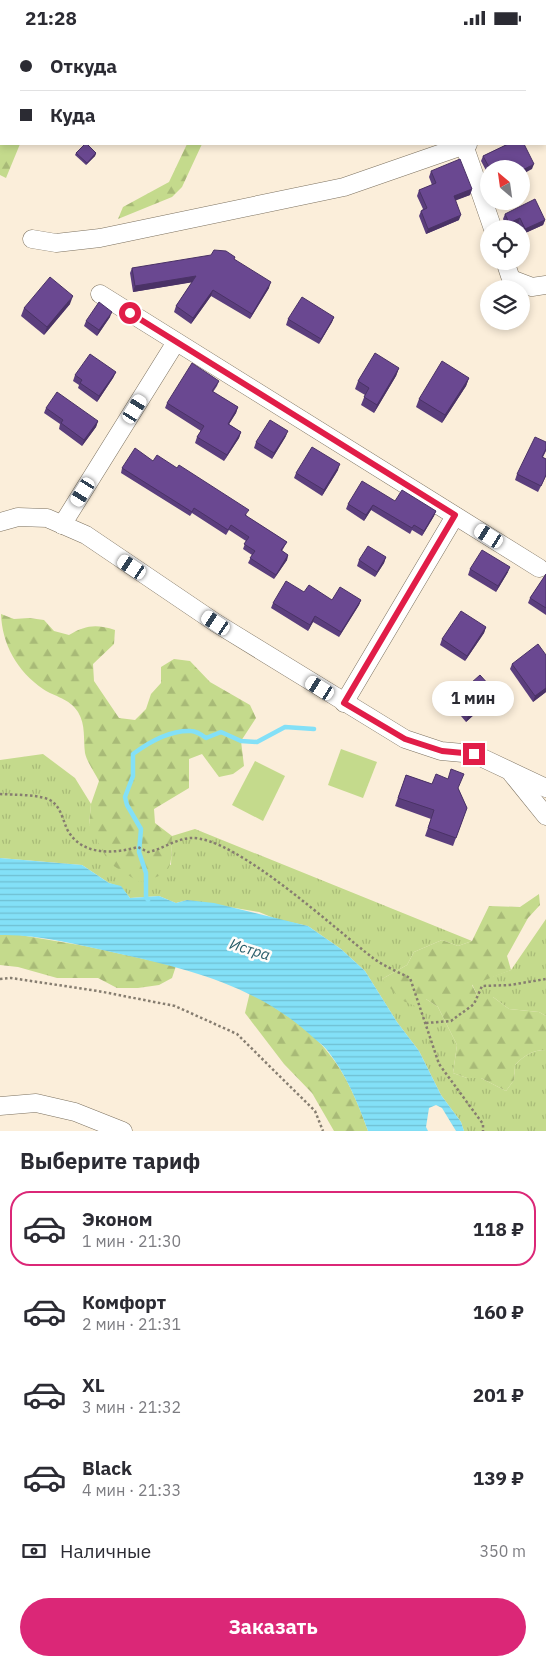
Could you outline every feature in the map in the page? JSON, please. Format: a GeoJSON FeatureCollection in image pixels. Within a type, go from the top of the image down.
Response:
{"type":"FeatureCollection","features":[{"type":"Feature","properties":{"kind":"street"},"geometry":{"type":"LineString","coordinates":[[32,239],[56,243],[100,238],[344,187],[466,145],[490,220]]}},
{"type":"Feature","properties":{"kind":"street"},"geometry":{"type":"LineString","coordinates":[[508,270],[511,279],[532,287],[546,285]]}},
{"type":"Feature","properties":{"kind":"street"},"geometry":{"type":"LineString","coordinates":[[100,295],[539,568]]}},
{"type":"Feature","properties":{"kind":"street"},"geometry":{"type":"LineString","coordinates":[[62,525],[176,342]]}},
{"type":"Feature","properties":{"kind":"street"},"geometry":{"type":"LineString","coordinates":[[344,703],[455,515]]}},
{"type":"Feature","properties":{"kind":"street"},"geometry":{"type":"LineString","coordinates":[[0,522],[18,517],[47,518],[86,535],[216,623],[405,739],[442,751],[474,754],[546,789]]}},
{"type":"Feature","properties":{"kind":"street"},"geometry":{"type":"LineString","coordinates":[[509,770],[546,816]]}},
{"type":"Feature","properties":{"kind":"street"},"geometry":{"type":"LineString","coordinates":[[0,1106],[36,1103],[76,1113],[123,1131]]}},
{"type":"Feature","properties":{"kind":"path"},"geometry":{"type":"LineString","coordinates":[[0,794],[52,801],[59,808],[76,843],[85,849],[120,852],[138,847],[148,852],[160,850],[173,842],[192,838],[217,844],[258,867],[376,960],[410,978],[439,1064],[483,1124],[483,1131]]}},
{"type":"Feature","properties":{"kind":"path"},"geometry":{"type":"LineString","coordinates":[[0,979],[11,978],[88,989],[175,1006],[237,1034],[314,1111],[323,1131]]}},
{"type":"Feature","properties":{"kind":"path"},"geometry":{"type":"LineString","coordinates":[[426,1023],[452,1021],[474,1004],[482,986],[510,985],[546,979]]}},
{"type":"Feature","properties":{"kind":"green space"},"geometry":{"type":"Polygon","coordinates":[[[0,145],[20,145],[6,178],[0,175],[0,145]]]}},
{"type":"Feature","properties":{"kind":"green space"},"geometry":{"type":"Polygon","coordinates":[[[187,145],[202,145],[182,187],[172,197],[118,219],[123,207],[169,182],[187,145]]]}},
{"type":"Feature","properties":{"kind":"green space"},"geometry":{"type":"Polygon","coordinates":[[[1,614],[14,619],[44,620],[54,631],[69,635],[81,629],[91,627],[115,630],[114,644],[93,664],[94,681],[119,718],[135,720],[146,709],[151,694],[161,683],[161,667],[174,659],[190,661],[210,682],[250,705],[256,718],[241,741],[244,766],[233,774],[219,777],[202,754],[189,759],[189,788],[154,809],[155,823],[172,836],[170,863],[165,873],[139,882],[109,863],[89,825],[91,804],[99,781],[85,753],[81,717],[74,707],[62,698],[48,692],[34,682],[19,665],[4,636],[1,614]]]}},
{"type":"Feature","properties":{"kind":"green space"},"geometry":{"type":"Polygon","coordinates":[[[341,749],[377,762],[363,798],[328,785],[341,749]]]}},
{"type":"Feature","properties":{"kind":"green space"},"geometry":{"type":"Polygon","coordinates":[[[43,754],[75,778],[91,804],[89,825],[171,865],[172,836],[195,829],[472,941],[458,946],[442,940],[414,952],[407,965],[382,979],[426,999],[438,1007],[457,1045],[453,1073],[467,1078],[481,1078],[506,1091],[514,1080],[515,1065],[529,1054],[546,1050],[546,1131],[464,1131],[461,1122],[441,1095],[419,1051],[397,1022],[365,971],[341,949],[308,926],[276,919],[259,912],[187,900],[176,903],[159,896],[130,898],[121,887],[109,883],[82,865],[0,858],[0,760],[43,754]]]}},
{"type":"Feature","properties":{"kind":"green space"},"geometry":{"type":"Polygon","coordinates":[[[255,761],[285,776],[263,821],[232,805],[255,761]]]}},
{"type":"Feature","properties":{"kind":"green space"},"geometry":{"type":"Polygon","coordinates":[[[539,894],[540,905],[528,918],[507,956],[511,970],[472,985],[478,997],[493,997],[509,1009],[539,1012],[546,1016],[546,1050],[529,1054],[515,1065],[514,1080],[506,1091],[481,1078],[467,1078],[453,1073],[457,1045],[438,1007],[426,999],[415,1006],[401,1000],[382,979],[407,965],[414,952],[442,940],[458,946],[472,941],[489,906],[520,907],[539,894]]]}},
{"type":"Feature","properties":{"kind":"green space"},"geometry":{"type":"Polygon","coordinates":[[[546,919],[546,1016],[539,1012],[509,1009],[493,997],[478,997],[472,984],[511,970],[546,919]]]}},
{"type":"Feature","properties":{"kind":"green space"},"geometry":{"type":"Polygon","coordinates":[[[14,934],[85,946],[176,966],[172,978],[159,985],[138,988],[117,988],[98,978],[57,978],[18,967],[0,965],[0,935],[14,934]]]}},
{"type":"Feature","properties":{"kind":"green space"},"geometry":{"type":"Polygon","coordinates":[[[250,992],[300,1025],[326,1050],[340,1068],[356,1099],[368,1131],[334,1131],[312,1093],[284,1064],[245,1013],[250,992]]]}},
{"type":"Feature","properties":{"kind":"water","name":"Истра"},"geometry":{"type":"Polygon","coordinates":[[[0,858],[82,865],[109,883],[121,886],[130,898],[159,896],[176,903],[187,900],[214,903],[308,926],[341,949],[365,971],[397,1022],[419,1051],[441,1095],[461,1122],[464,1131],[456,1131],[442,1108],[436,1105],[429,1108],[426,1127],[428,1131],[368,1131],[351,1089],[327,1050],[286,1016],[241,990],[192,972],[142,959],[44,938],[0,935],[0,858]]]}},
{"type":"Feature","properties":{"kind":"building"},"geometry":{"type":"Polygon","coordinates":[[[84,145],[88,145],[96,153],[87,163],[76,153],[84,145]]]}},
{"type":"Feature","properties":{"kind":"building"},"geometry":{"type":"Polygon","coordinates":[[[506,145],[524,145],[534,164],[530,166],[530,160],[485,160],[483,156],[506,145]]]}},
{"type":"Feature","properties":{"kind":"building"},"geometry":{"type":"Polygon","coordinates":[[[460,159],[472,189],[454,196],[461,215],[428,229],[421,211],[427,208],[419,190],[436,183],[431,171],[460,159]]]}},
{"type":"Feature","properties":{"kind":"building"},"geometry":{"type":"Polygon","coordinates":[[[535,199],[545,220],[530,227],[530,220],[521,220],[520,218],[508,220],[505,214],[513,210],[530,210],[530,202],[535,199]]]}},
{"type":"Feature","properties":{"kind":"building"},"geometry":{"type":"Polygon","coordinates":[[[214,250],[226,251],[235,257],[234,259],[271,282],[252,314],[213,290],[193,318],[176,306],[196,276],[135,286],[132,268],[211,255],[214,250]]]}},
{"type":"Feature","properties":{"kind":"building"},"geometry":{"type":"Polygon","coordinates":[[[50,277],[73,296],[47,327],[24,308],[50,277]]]}},
{"type":"Feature","properties":{"kind":"building"},"geometry":{"type":"Polygon","coordinates":[[[302,297],[334,317],[321,339],[288,319],[302,297]]]}},
{"type":"Feature","properties":{"kind":"building"},"geometry":{"type":"Polygon","coordinates":[[[99,302],[112,312],[99,330],[86,321],[99,302]]]}},
{"type":"Feature","properties":{"kind":"building"},"geometry":{"type":"Polygon","coordinates":[[[375,353],[399,368],[377,405],[364,397],[369,388],[358,381],[375,353]]]}},
{"type":"Feature","properties":{"kind":"building"},"geometry":{"type":"Polygon","coordinates":[[[90,354],[116,372],[99,396],[80,383],[82,380],[75,375],[90,354]]]}},
{"type":"Feature","properties":{"kind":"building"},"geometry":{"type":"Polygon","coordinates":[[[442,361],[469,378],[445,415],[419,399],[442,361]]]}},
{"type":"Feature","properties":{"kind":"building"},"geometry":{"type":"Polygon","coordinates":[[[192,363],[219,381],[212,391],[238,407],[228,424],[241,432],[227,455],[197,437],[204,426],[167,403],[192,363]]]}},
{"type":"Feature","properties":{"kind":"building"},"geometry":{"type":"Polygon","coordinates":[[[57,392],[98,421],[84,440],[61,423],[63,420],[46,408],[57,392]]]}},
{"type":"Feature","properties":{"kind":"building"},"geometry":{"type":"Polygon","coordinates":[[[270,420],[288,431],[274,453],[256,442],[270,420]]]}},
{"type":"Feature","properties":{"kind":"building"},"geometry":{"type":"Polygon","coordinates":[[[535,437],[546,442],[546,449],[542,457],[546,459],[546,475],[541,486],[517,474],[535,437]]]}},
{"type":"Feature","properties":{"kind":"building"},"geometry":{"type":"Polygon","coordinates":[[[312,447],[340,464],[324,490],[296,473],[312,447]]]}},
{"type":"Feature","properties":{"kind":"building"},"geometry":{"type":"Polygon","coordinates":[[[135,448],[153,461],[157,455],[177,468],[179,465],[249,510],[245,515],[287,542],[281,550],[288,555],[276,575],[250,558],[255,551],[244,544],[249,537],[231,525],[228,530],[194,508],[192,512],[122,468],[135,448]]]}},
{"type":"Feature","properties":{"kind":"building"},"geometry":{"type":"Polygon","coordinates":[[[362,481],[395,501],[402,490],[436,511],[424,531],[414,525],[412,528],[373,505],[366,515],[348,504],[362,481]]]}},
{"type":"Feature","properties":{"kind":"building"},"geometry":{"type":"Polygon","coordinates":[[[368,546],[386,557],[377,572],[359,560],[368,546]]]}},
{"type":"Feature","properties":{"kind":"building"},"geometry":{"type":"Polygon","coordinates":[[[482,550],[510,567],[498,586],[470,569],[482,550]]]}},
{"type":"Feature","properties":{"kind":"building"},"geometry":{"type":"Polygon","coordinates":[[[546,574],[546,608],[530,598],[546,574]]]}},
{"type":"Feature","properties":{"kind":"building"},"geometry":{"type":"Polygon","coordinates":[[[286,581],[304,592],[309,585],[332,600],[340,587],[361,600],[341,632],[315,616],[310,625],[273,603],[286,581]]]}},
{"type":"Feature","properties":{"kind":"building"},"geometry":{"type":"Polygon","coordinates":[[[461,611],[486,627],[467,656],[442,639],[461,611]]]}},
{"type":"Feature","properties":{"kind":"building"},"geometry":{"type":"Polygon","coordinates":[[[538,644],[546,655],[546,688],[535,696],[512,664],[538,644]]]}},
{"type":"Feature","properties":{"kind":"building"},"geometry":{"type":"Polygon","coordinates":[[[480,675],[490,686],[484,692],[489,698],[468,716],[453,699],[480,675]]]}},
{"type":"Feature","properties":{"kind":"building"},"geometry":{"type":"Polygon","coordinates":[[[451,769],[464,774],[458,788],[467,808],[456,838],[428,828],[434,810],[398,798],[406,775],[432,784],[436,774],[448,779],[451,769]]]}},
{"type":"Feature","properties":{"kind":"waterway"},"geometry":{"type":"LineString","coordinates":[[148,900],[146,897],[146,873],[139,852],[141,829],[127,805],[125,797],[133,776],[133,754],[146,745],[175,732],[191,731],[201,734],[206,738],[221,732],[241,741],[257,742],[285,727],[314,729]]}},
{"type":"Feature","properties":{"kind":"route"},"geometry":{"type":"LineString","coordinates":[[130,313],[455,515],[344,703],[405,739],[442,751],[474,754]]}}]}
